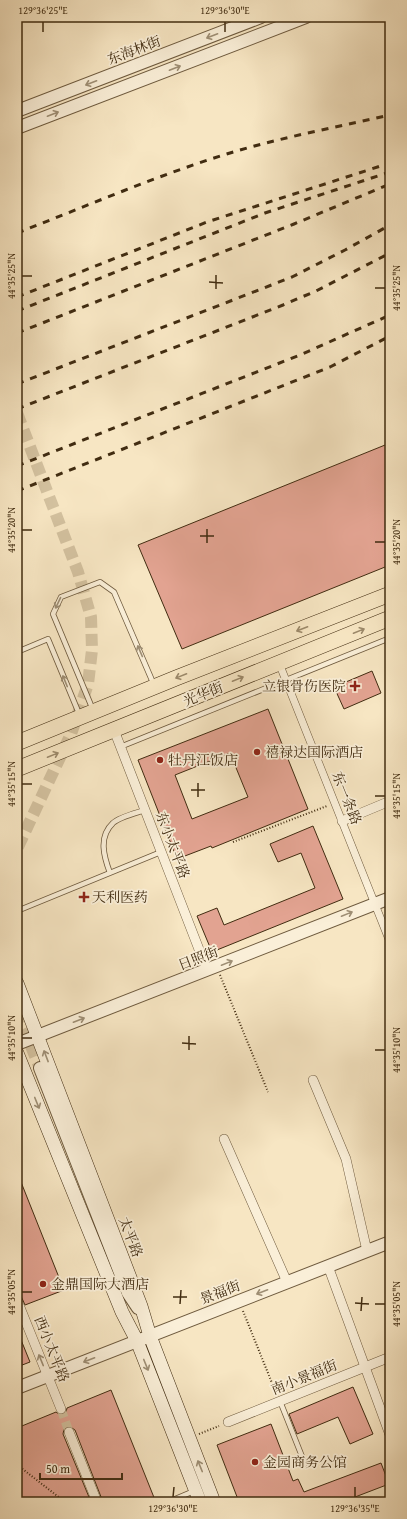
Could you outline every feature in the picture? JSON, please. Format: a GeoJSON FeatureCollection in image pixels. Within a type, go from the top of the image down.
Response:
{"type":"FeatureCollection","features":[{"type":"Feature","properties":{"kind":"highway","name":"光华街"},"geometry":{"type":"LineString","coordinates":[[17,743],[390,594]]}},
{"type":"Feature","properties":{"kind":"highway","name":"光华街"},"geometry":{"type":"LineString","coordinates":[[17,769],[390,618]]}},
{"type":"Feature","properties":{"kind":"main road","name":"太平路"},"geometry":{"type":"LineString","coordinates":[[17,983],[188,1438],[214,1502]]}},
{"type":"Feature","properties":{"kind":"main road"},"geometry":{"type":"LineString","coordinates":[[17,1053],[128,1323],[137,1341],[198,1496]]}},
{"type":"Feature","properties":{"kind":"street","name":"东海林街"},"geometry":{"type":"LineString","coordinates":[[17,111],[261,17]]}},
{"type":"Feature","properties":{"kind":"street"},"geometry":{"type":"LineString","coordinates":[[17,128],[306,17]]}},
{"type":"Feature","properties":{"kind":"street","name":"东一条路"},"geometry":{"type":"LineString","coordinates":[[279,663],[390,942]]}},
{"type":"Feature","properties":{"kind":"street","name":"东小太平路"},"geometry":{"type":"LineString","coordinates":[[114,730],[161,852],[212,968]]}},
{"type":"Feature","properties":{"kind":"street"},"geometry":{"type":"LineString","coordinates":[[342,821],[390,801]]}},
{"type":"Feature","properties":{"kind":"street","name":"日照街"},"geometry":{"type":"LineString","coordinates":[[17,1044],[390,898]]}},
{"type":"Feature","properties":{"kind":"street"},"geometry":{"type":"LineString","coordinates":[[128,1323],[124,1294],[38,1069],[128,1293],[144,1318]]}},
{"type":"Feature","properties":{"kind":"street"},"geometry":{"type":"LineString","coordinates":[[313,1080],[346,1159],[367,1251]]}},
{"type":"Feature","properties":{"kind":"street"},"geometry":{"type":"LineString","coordinates":[[224,1138],[287,1282]]}},
{"type":"Feature","properties":{"kind":"street","name":"景福街"},"geometry":{"type":"LineString","coordinates":[[17,1388],[390,1242]]}},
{"type":"Feature","properties":{"kind":"street"},"geometry":{"type":"LineString","coordinates":[[328,1266],[390,1436]]}},
{"type":"Feature","properties":{"kind":"street","name":"西小太平路"},"geometry":{"type":"LineString","coordinates":[[17,1300],[61,1409]]}},
{"type":"Feature","properties":{"kind":"street","name":"南小景福街"},"geometry":{"type":"LineString","coordinates":[[228,1422],[390,1357]]}},
{"type":"Feature","properties":{"kind":"street"},"geometry":{"type":"LineString","coordinates":[[69,1432],[97,1502]]}},
{"type":"Feature","properties":{"kind":"lane"},"geometry":{"type":"LineString","coordinates":[[87,715],[54,614],[61,597],[100,582],[114,592],[155,687]]}},
{"type":"Feature","properties":{"kind":"lane"},"geometry":{"type":"LineString","coordinates":[[120,747],[390,638]]}},
{"type":"Feature","properties":{"kind":"lane"},"geometry":{"type":"LineString","coordinates":[[17,652],[48,640],[87,715]]}},
{"type":"Feature","properties":{"kind":"lane"},"geometry":{"type":"LineString","coordinates":[[110,873],[102,845],[107,830],[113,822],[144,810]]}},
{"type":"Feature","properties":{"kind":"lane"},"geometry":{"type":"LineString","coordinates":[[17,911],[161,852]]}},
{"type":"Feature","properties":{"kind":"lane"},"geometry":{"type":"LineString","coordinates":[[280,1402],[304,1464]]}},
{"type":"Feature","properties":{"kind":"lane"},"geometry":{"type":"LineString","coordinates":[[168,1502],[198,1496]]}},
{"type":"Feature","properties":{"kind":"path"},"geometry":{"type":"LineString","coordinates":[[233,842],[335,803]]}},
{"type":"Feature","properties":{"kind":"path"},"geometry":{"type":"LineString","coordinates":[[212,968],[268,1092]]}},
{"type":"Feature","properties":{"kind":"path"},"geometry":{"type":"LineString","coordinates":[[239,1301],[280,1402]]}},
{"type":"Feature","properties":{"kind":"path"},"geometry":{"type":"LineString","coordinates":[[188,1438],[228,1422]]}},
{"type":"Feature","properties":{"kind":"path"},"geometry":{"type":"LineString","coordinates":[[18,1468],[65,1502]]}},
{"type":"Feature","properties":{"kind":"building"},"geometry":{"type":"Polygon","coordinates":[[[390,443],[390,565],[182,649],[138,545],[390,443]]]}},
{"type":"Feature","properties":{"kind":"building"},"geometry":{"type":"Polygon","coordinates":[[[372,671],[381,693],[344,709],[334,687],[372,671]]]}},
{"type":"Feature","properties":{"kind":"building"},"geometry":{"type":"Polygon","coordinates":[[[268,709],[308,809],[212,848],[211,846],[177,859],[138,760],[268,709]],[[230,753],[175,775],[192,819],[248,797],[230,753]]]}},
{"type":"Feature","properties":{"kind":"building"},"geometry":{"type":"Polygon","coordinates":[[[313,826],[343,899],[212,952],[197,916],[217,908],[224,925],[315,888],[301,853],[278,862],[270,844],[313,826]]]}},
{"type":"Feature","properties":{"kind":"building"},"geometry":{"type":"Polygon","coordinates":[[[17,1172],[64,1290],[25,1305],[21,1296],[17,1294],[17,1172]]]}},
{"type":"Feature","properties":{"kind":"building"},"geometry":{"type":"Polygon","coordinates":[[[17,1330],[30,1362],[17,1367],[17,1330]]]}},
{"type":"Feature","properties":{"kind":"building"},"geometry":{"type":"Polygon","coordinates":[[[353,1387],[373,1434],[350,1444],[338,1417],[297,1434],[289,1414],[353,1387]]]}},
{"type":"Feature","properties":{"kind":"building"},"geometry":{"type":"Polygon","coordinates":[[[111,1390],[155,1500],[149,1502],[103,1502],[75,1430],[69,1426],[64,1429],[63,1434],[91,1502],[17,1502],[17,1476],[22,1474],[17,1460],[17,1428],[56,1412],[60,1415],[64,1414],[67,1408],[111,1390]]]}},
{"type":"Feature","properties":{"kind":"building"},"geometry":{"type":"Polygon","coordinates":[[[271,1424],[293,1481],[298,1479],[304,1492],[381,1463],[389,1484],[342,1502],[239,1502],[217,1445],[271,1424]]]}},
{"type":"Feature","properties":{"kind":"tunnel"},"geometry":{"type":"LineString","coordinates":[[17,413],[78,572],[91,617],[92,650],[88,684],[71,734],[17,849]]}},
{"type":"Feature","properties":{"kind":"tunnel"},"geometry":{"type":"LineString","coordinates":[[17,1012],[40,1068]]}},
{"type":"Feature","properties":{"kind":"tunnel"},"geometry":{"type":"LineString","coordinates":[[61,1409],[69,1432]]}},
{"type":"Feature","properties":{"kind":"railway"},"geometry":{"type":"LineString","coordinates":[[17,233],[149,181],[230,153],[290,137],[390,115]]}},
{"type":"Feature","properties":{"kind":"railway"},"geometry":{"type":"LineString","coordinates":[[17,297],[207,222],[390,163]]}},
{"type":"Feature","properties":{"kind":"railway"},"geometry":{"type":"LineString","coordinates":[[17,311],[265,213],[390,172]]}},
{"type":"Feature","properties":{"kind":"railway"},"geometry":{"type":"LineString","coordinates":[[17,333],[294,224],[390,184]]}},
{"type":"Feature","properties":{"kind":"railway"},"geometry":{"type":"LineString","coordinates":[[17,384],[292,277],[390,225]]}},
{"type":"Feature","properties":{"kind":"railway"},"geometry":{"type":"LineString","coordinates":[[17,409],[283,305],[316,291],[390,253]]}},
{"type":"Feature","properties":{"kind":"railway"},"geometry":{"type":"LineString","coordinates":[[17,466],[300,355],[390,315]]}},
{"type":"Feature","properties":{"kind":"railway"},"geometry":{"type":"LineString","coordinates":[[17,491],[330,367],[390,336]]}},
{"type":"Feature","properties":{"kind":"place","name":"立银骨伤医院"},"geometry":{"type":"Point","coordinates":[355,686]}},
{"type":"Feature","properties":{"kind":"place","name":"禧禄达国际酒店"},"geometry":{"type":"Point","coordinates":[257,752]}},
{"type":"Feature","properties":{"kind":"place","name":"牡丹江饭店"},"geometry":{"type":"Point","coordinates":[160,760]}},
{"type":"Feature","properties":{"kind":"place","name":"天利医药"},"geometry":{"type":"Point","coordinates":[84,897]}},
{"type":"Feature","properties":{"kind":"place","name":"金鼎国际大酒店"},"geometry":{"type":"Point","coordinates":[43,1284]}},
{"type":"Feature","properties":{"kind":"place","name":"金园商务公馆"},"geometry":{"type":"Point","coordinates":[255,1462]}}]}
